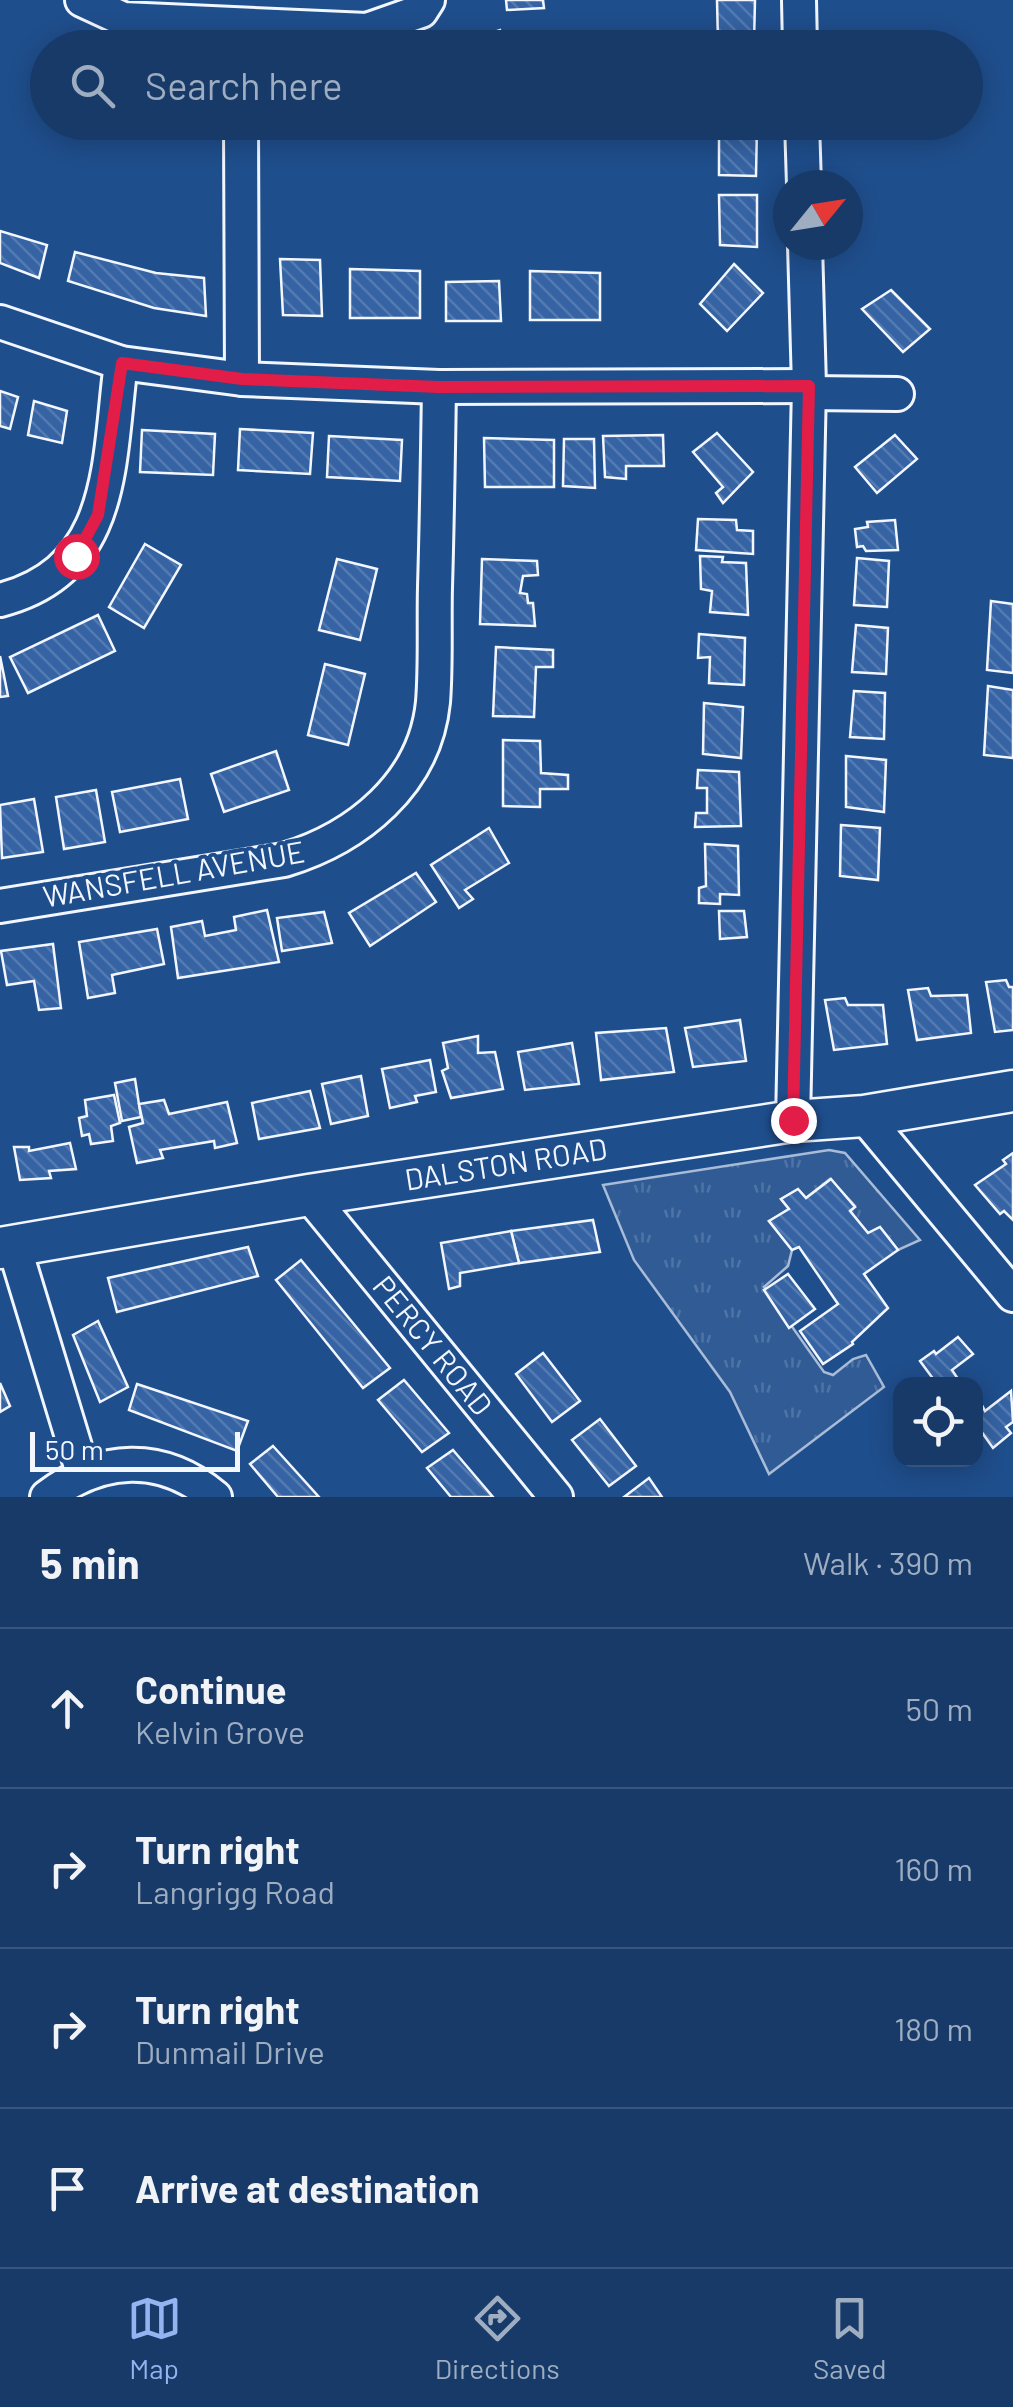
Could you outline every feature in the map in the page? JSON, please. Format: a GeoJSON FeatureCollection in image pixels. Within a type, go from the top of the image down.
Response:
{"type":"FeatureCollection","features":[{"type":"Feature","properties":{"kind":"main road","name":"DALSTON ROAD"},"geometry":{"type":"LineString","coordinates":[[7,1247],[309,1195],[793,1120],[864,1116],[1013,1090]]}},
{"type":"Feature","properties":{"kind":"street"},"geometry":{"type":"LineString","coordinates":[[82,0],[123,19],[199,30]]}},
{"type":"Feature","properties":{"kind":"street"},"geometry":{"type":"LineString","coordinates":[[367,30],[421,11],[428,0]]}},
{"type":"Feature","properties":{"kind":"street"},"geometry":{"type":"LineString","coordinates":[[799,0],[800,30]]}},
{"type":"Feature","properties":{"kind":"street"},"geometry":{"type":"LineString","coordinates":[[241,140],[242,379]]}},
{"type":"Feature","properties":{"kind":"street"},"geometry":{"type":"LineString","coordinates":[[803,140],[804,170]]}},
{"type":"Feature","properties":{"kind":"street"},"geometry":{"type":"LineString","coordinates":[[793,1120],[809,390],[805,260]]}},
{"type":"Feature","properties":{"kind":"street"},"geometry":{"type":"LineString","coordinates":[[0,322],[122,363],[242,379],[439,387],[896,394]]}},
{"type":"Feature","properties":{"kind":"street"},"geometry":{"type":"LineString","coordinates":[[0,600],[27,592],[55,575],[87,540],[104,488],[122,363]]}},
{"type":"Feature","properties":{"kind":"street","name":"WANSFELL AVENUE"},"geometry":{"type":"LineString","coordinates":[[0,906],[284,860],[312,852],[345,836],[374,814],[396,790],[414,763],[433,706],[439,387]]}},
{"type":"Feature","properties":{"kind":"street"},"geometry":{"type":"LineString","coordinates":[[864,1116],[1013,1296]]}},
{"type":"Feature","properties":{"kind":"street","name":"PERCY ROAD"},"geometry":{"type":"LineString","coordinates":[[309,1195],[556,1497]]}},
{"type":"Feature","properties":{"kind":"street"},"geometry":{"type":"LineString","coordinates":[[7,1247],[84,1473]]}},
{"type":"Feature","properties":{"kind":"street"},"geometry":{"type":"LineString","coordinates":[[47,1497],[84,1473],[109,1465],[145,1465],[173,1472],[215,1497]]}},
{"type":"Feature","properties":{"kind":"green space"},"geometry":{"type":"Polygon","coordinates":[[[829,1150],[845,1153],[920,1240],[898,1250],[880,1227],[868,1233],[850,1211],[855,1206],[830,1179],[806,1198],[798,1189],[781,1199],[789,1209],[769,1221],[792,1250],[788,1266],[764,1287],[824,1372],[833,1375],[853,1359],[866,1355],[884,1387],[769,1474],[730,1392],[634,1260],[603,1185],[829,1150]]]}},
{"type":"Feature","properties":{"kind":"building"},"geometry":{"type":"Polygon","coordinates":[[[506,0],[543,0],[544,8],[507,10],[506,0]]]}},
{"type":"Feature","properties":{"kind":"building"},"geometry":{"type":"Polygon","coordinates":[[[717,0],[755,0],[754,30],[718,30],[717,0]]]}},
{"type":"Feature","properties":{"kind":"building"},"geometry":{"type":"Polygon","coordinates":[[[719,140],[757,140],[756,176],[719,175],[719,140]]]}},
{"type":"Feature","properties":{"kind":"building"},"geometry":{"type":"Polygon","coordinates":[[[719,195],[757,195],[757,247],[720,245],[719,195]]]}},
{"type":"Feature","properties":{"kind":"building"},"geometry":{"type":"Polygon","coordinates":[[[0,231],[47,245],[39,278],[0,263],[0,231]]]}},
{"type":"Feature","properties":{"kind":"building"},"geometry":{"type":"Polygon","coordinates":[[[75,252],[156,273],[204,278],[206,316],[154,308],[68,281],[75,252]]]}},
{"type":"Feature","properties":{"kind":"building"},"geometry":{"type":"Polygon","coordinates":[[[280,259],[320,260],[322,316],[283,315],[280,259]]]}},
{"type":"Feature","properties":{"kind":"building"},"geometry":{"type":"Polygon","coordinates":[[[734,264],[763,293],[727,331],[700,304],[734,264]]]}},
{"type":"Feature","properties":{"kind":"building"},"geometry":{"type":"Polygon","coordinates":[[[350,269],[420,271],[420,318],[350,318],[350,269]]]}},
{"type":"Feature","properties":{"kind":"building"},"geometry":{"type":"Polygon","coordinates":[[[530,271],[600,273],[600,320],[530,320],[530,271]]]}},
{"type":"Feature","properties":{"kind":"building"},"geometry":{"type":"Polygon","coordinates":[[[499,281],[501,321],[446,321],[446,282],[499,281]]]}},
{"type":"Feature","properties":{"kind":"building"},"geometry":{"type":"Polygon","coordinates":[[[891,290],[930,329],[903,352],[862,309],[891,290]]]}},
{"type":"Feature","properties":{"kind":"building"},"geometry":{"type":"Polygon","coordinates":[[[0,391],[18,397],[10,429],[0,426],[0,391]]]}},
{"type":"Feature","properties":{"kind":"building"},"geometry":{"type":"Polygon","coordinates":[[[34,401],[67,411],[62,443],[28,435],[34,401]]]}},
{"type":"Feature","properties":{"kind":"building"},"geometry":{"type":"Polygon","coordinates":[[[240,429],[313,433],[310,474],[238,470],[240,429]]]}},
{"type":"Feature","properties":{"kind":"building"},"geometry":{"type":"Polygon","coordinates":[[[142,430],[215,434],[213,475],[140,472],[142,430]]]}},
{"type":"Feature","properties":{"kind":"building"},"geometry":{"type":"Polygon","coordinates":[[[717,433],[753,472],[723,503],[716,493],[723,487],[693,452],[717,433]]]}},
{"type":"Feature","properties":{"kind":"building"},"geometry":{"type":"Polygon","coordinates":[[[663,435],[664,466],[626,466],[626,479],[605,477],[603,436],[663,435]]]}},
{"type":"Feature","properties":{"kind":"building"},"geometry":{"type":"Polygon","coordinates":[[[895,435],[917,459],[877,493],[855,467],[895,435]]]}},
{"type":"Feature","properties":{"kind":"building"},"geometry":{"type":"Polygon","coordinates":[[[329,436],[402,440],[400,481],[327,477],[329,436]]]}},
{"type":"Feature","properties":{"kind":"building"},"geometry":{"type":"Polygon","coordinates":[[[484,438],[554,440],[554,487],[485,487],[484,438]]]}},
{"type":"Feature","properties":{"kind":"building"},"geometry":{"type":"Polygon","coordinates":[[[564,439],[594,439],[595,488],[563,486],[564,439]]]}},
{"type":"Feature","properties":{"kind":"building"},"geometry":{"type":"Polygon","coordinates":[[[698,519],[736,520],[737,530],[753,531],[753,554],[696,550],[698,519]]]}},
{"type":"Feature","properties":{"kind":"building"},"geometry":{"type":"Polygon","coordinates":[[[895,520],[898,550],[866,551],[863,546],[857,547],[855,529],[868,527],[867,522],[895,520]]]}},
{"type":"Feature","properties":{"kind":"building"},"geometry":{"type":"Polygon","coordinates":[[[145,544],[181,565],[144,628],[109,607],[145,544]]]}},
{"type":"Feature","properties":{"kind":"building"},"geometry":{"type":"Polygon","coordinates":[[[700,556],[746,563],[748,615],[710,612],[712,591],[701,589],[700,556]]]}},
{"type":"Feature","properties":{"kind":"building"},"geometry":{"type":"Polygon","coordinates":[[[857,558],[889,561],[887,607],[854,605],[857,558]]]}},
{"type":"Feature","properties":{"kind":"building"},"geometry":{"type":"Polygon","coordinates":[[[337,559],[377,569],[360,640],[319,630],[337,559]]]}},
{"type":"Feature","properties":{"kind":"building"},"geometry":{"type":"Polygon","coordinates":[[[482,559],[537,561],[538,575],[523,576],[520,593],[527,594],[528,603],[533,603],[535,626],[480,624],[482,559]]]}},
{"type":"Feature","properties":{"kind":"building"},"geometry":{"type":"Polygon","coordinates":[[[991,601],[1013,604],[1013,673],[987,670],[991,601]]]}},
{"type":"Feature","properties":{"kind":"building"},"geometry":{"type":"Polygon","coordinates":[[[98,615],[115,651],[28,693],[10,657],[98,615]]]}},
{"type":"Feature","properties":{"kind":"building"},"geometry":{"type":"Polygon","coordinates":[[[856,625],[888,628],[886,674],[852,672],[856,625]]]}},
{"type":"Feature","properties":{"kind":"building"},"geometry":{"type":"Polygon","coordinates":[[[699,634],[745,638],[744,685],[709,683],[710,657],[698,658],[699,634]]]}},
{"type":"Feature","properties":{"kind":"building"},"geometry":{"type":"Polygon","coordinates":[[[496,647],[553,650],[553,667],[536,667],[534,717],[493,716],[496,647]]]}},
{"type":"Feature","properties":{"kind":"building"},"geometry":{"type":"Polygon","coordinates":[[[0,656],[8,696],[0,697],[0,656]]]}},
{"type":"Feature","properties":{"kind":"building"},"geometry":{"type":"Polygon","coordinates":[[[325,664],[365,674],[348,745],[308,735],[325,664]]]}},
{"type":"Feature","properties":{"kind":"building"},"geometry":{"type":"Polygon","coordinates":[[[988,686],[1013,690],[1013,758],[984,755],[988,686]]]}},
{"type":"Feature","properties":{"kind":"building"},"geometry":{"type":"Polygon","coordinates":[[[854,691],[885,693],[884,739],[850,737],[854,691]]]}},
{"type":"Feature","properties":{"kind":"building"},"geometry":{"type":"Polygon","coordinates":[[[704,703],[743,707],[741,758],[703,754],[704,703]]]}},
{"type":"Feature","properties":{"kind":"building"},"geometry":{"type":"Polygon","coordinates":[[[503,740],[540,741],[541,773],[568,775],[568,789],[540,789],[540,807],[503,806],[503,740]]]}},
{"type":"Feature","properties":{"kind":"building"},"geometry":{"type":"Polygon","coordinates":[[[276,751],[289,790],[224,812],[211,774],[276,751]]]}},
{"type":"Feature","properties":{"kind":"building"},"geometry":{"type":"Polygon","coordinates":[[[846,756],[886,760],[884,812],[846,807],[846,756]]]}},
{"type":"Feature","properties":{"kind":"building"},"geometry":{"type":"Polygon","coordinates":[[[698,770],[739,772],[741,826],[695,827],[696,813],[707,813],[707,788],[697,788],[698,770]]]}},
{"type":"Feature","properties":{"kind":"building"},"geometry":{"type":"Polygon","coordinates":[[[180,779],[188,819],[120,832],[112,792],[180,779]]]}},
{"type":"Feature","properties":{"kind":"building"},"geometry":{"type":"Polygon","coordinates":[[[96,790],[105,842],[64,849],[56,797],[96,790]]]}},
{"type":"Feature","properties":{"kind":"building"},"geometry":{"type":"Polygon","coordinates":[[[34,799],[43,852],[2,858],[0,805],[34,799]]]}},
{"type":"Feature","properties":{"kind":"building"},"geometry":{"type":"Polygon","coordinates":[[[841,825],[880,828],[878,880],[840,876],[841,825]]]}},
{"type":"Feature","properties":{"kind":"building"},"geometry":{"type":"Polygon","coordinates":[[[489,828],[509,863],[465,890],[473,899],[459,908],[431,865],[489,828]]]}},
{"type":"Feature","properties":{"kind":"building"},"geometry":{"type":"Polygon","coordinates":[[[705,844],[738,846],[739,895],[720,894],[720,904],[699,903],[699,888],[706,886],[705,844]]]}},
{"type":"Feature","properties":{"kind":"building"},"geometry":{"type":"Polygon","coordinates":[[[416,873],[436,902],[370,946],[349,913],[416,873]]]}},
{"type":"Feature","properties":{"kind":"building"},"geometry":{"type":"Polygon","coordinates":[[[267,910],[279,962],[178,978],[171,927],[202,921],[205,936],[236,930],[234,917],[267,910]]]}},
{"type":"Feature","properties":{"kind":"building"},"geometry":{"type":"Polygon","coordinates":[[[719,911],[744,911],[747,937],[720,939],[719,911]]]}},
{"type":"Feature","properties":{"kind":"building"},"geometry":{"type":"Polygon","coordinates":[[[324,912],[332,943],[282,951],[277,918],[324,912]]]}},
{"type":"Feature","properties":{"kind":"building"},"geometry":{"type":"Polygon","coordinates":[[[157,929],[164,964],[112,975],[115,993],[88,998],[79,942],[157,929]]]}},
{"type":"Feature","properties":{"kind":"building"},"geometry":{"type":"Polygon","coordinates":[[[53,944],[61,1008],[39,1010],[34,981],[7,985],[1,951],[53,944]]]}},
{"type":"Feature","properties":{"kind":"building"},"geometry":{"type":"Polygon","coordinates":[[[1006,980],[1013,987],[1013,1030],[995,1032],[986,982],[1006,980]]]}},
{"type":"Feature","properties":{"kind":"building"},"geometry":{"type":"Polygon","coordinates":[[[928,988],[931,996],[967,995],[971,1033],[917,1040],[908,990],[928,988]]]}},
{"type":"Feature","properties":{"kind":"building"},"geometry":{"type":"Polygon","coordinates":[[[845,998],[848,1005],[883,1005],[887,1044],[834,1050],[825,1000],[845,998]]]}},
{"type":"Feature","properties":{"kind":"building"},"geometry":{"type":"Polygon","coordinates":[[[740,1020],[746,1061],[693,1067],[685,1028],[740,1020]]]}},
{"type":"Feature","properties":{"kind":"building"},"geometry":{"type":"Polygon","coordinates":[[[666,1028],[674,1072],[601,1080],[596,1033],[666,1028]]]}},
{"type":"Feature","properties":{"kind":"building"},"geometry":{"type":"Polygon","coordinates":[[[478,1036],[478,1053],[495,1052],[503,1089],[451,1098],[442,1071],[448,1068],[443,1043],[478,1036]]]}},
{"type":"Feature","properties":{"kind":"building"},"geometry":{"type":"Polygon","coordinates":[[[572,1043],[579,1084],[525,1090],[518,1052],[572,1043]]]}},
{"type":"Feature","properties":{"kind":"building"},"geometry":{"type":"Polygon","coordinates":[[[430,1060],[436,1092],[415,1096],[417,1102],[390,1108],[382,1069],[430,1060]]]}},
{"type":"Feature","properties":{"kind":"building"},"geometry":{"type":"Polygon","coordinates":[[[361,1076],[368,1116],[331,1124],[322,1084],[361,1076]]]}},
{"type":"Feature","properties":{"kind":"building"},"geometry":{"type":"Polygon","coordinates":[[[135,1079],[141,1117],[122,1121],[115,1083],[135,1079]]]}},
{"type":"Feature","properties":{"kind":"building"},"geometry":{"type":"Polygon","coordinates":[[[310,1091],[320,1128],[259,1139],[252,1103],[310,1091]]]}},
{"type":"Feature","properties":{"kind":"building"},"geometry":{"type":"Polygon","coordinates":[[[114,1095],[120,1123],[111,1126],[113,1141],[91,1144],[89,1134],[82,1136],[79,1118],[87,1116],[85,1100],[114,1095]]]}},
{"type":"Feature","properties":{"kind":"building"},"geometry":{"type":"Polygon","coordinates":[[[164,1100],[169,1114],[227,1102],[237,1143],[215,1148],[214,1141],[160,1150],[163,1158],[137,1163],[129,1127],[143,1123],[139,1104],[164,1100]]]}},
{"type":"Feature","properties":{"kind":"building"},"geometry":{"type":"Polygon","coordinates":[[[70,1143],[76,1169],[49,1171],[51,1178],[20,1180],[14,1147],[29,1147],[29,1151],[70,1143]]]}},
{"type":"Feature","properties":{"kind":"building"},"geometry":{"type":"Polygon","coordinates":[[[1013,1153],[1013,1220],[1004,1211],[1000,1214],[975,1185],[1006,1164],[1003,1160],[1013,1153]]]}},
{"type":"Feature","properties":{"kind":"building"},"geometry":{"type":"Polygon","coordinates":[[[831,1179],[855,1207],[850,1211],[868,1233],[880,1227],[898,1250],[864,1274],[888,1308],[853,1344],[823,1364],[800,1331],[838,1304],[799,1247],[792,1250],[769,1221],[789,1209],[781,1199],[798,1189],[806,1198],[831,1179]]]}},
{"type":"Feature","properties":{"kind":"building"},"geometry":{"type":"Polygon","coordinates":[[[593,1220],[600,1252],[519,1263],[511,1231],[593,1220]]]}},
{"type":"Feature","properties":{"kind":"building"},"geometry":{"type":"Polygon","coordinates":[[[511,1231],[519,1263],[460,1273],[460,1286],[449,1289],[441,1243],[511,1231]]]}},
{"type":"Feature","properties":{"kind":"building"},"geometry":{"type":"Polygon","coordinates":[[[248,1247],[258,1276],[117,1312],[108,1278],[248,1247]]]}},
{"type":"Feature","properties":{"kind":"building"},"geometry":{"type":"Polygon","coordinates":[[[301,1260],[390,1368],[363,1388],[276,1280],[301,1260]]]}},
{"type":"Feature","properties":{"kind":"building"},"geometry":{"type":"Polygon","coordinates":[[[788,1274],[815,1309],[789,1328],[764,1290],[788,1274]]]}},
{"type":"Feature","properties":{"kind":"building"},"geometry":{"type":"Polygon","coordinates":[[[98,1321],[128,1387],[100,1402],[73,1335],[98,1321]]]}},
{"type":"Feature","properties":{"kind":"building"},"geometry":{"type":"Polygon","coordinates":[[[958,1337],[973,1354],[952,1370],[957,1377],[932,1377],[920,1361],[934,1351],[936,1354],[958,1337]]]}},
{"type":"Feature","properties":{"kind":"building"},"geometry":{"type":"Polygon","coordinates":[[[543,1353],[580,1401],[552,1422],[516,1374],[543,1353]]]}},
{"type":"Feature","properties":{"kind":"building"},"geometry":{"type":"Polygon","coordinates":[[[404,1380],[449,1433],[422,1452],[378,1400],[404,1380]]]}},
{"type":"Feature","properties":{"kind":"building"},"geometry":{"type":"Polygon","coordinates":[[[0,1383],[10,1406],[0,1412],[0,1383]]]}},
{"type":"Feature","properties":{"kind":"building"},"geometry":{"type":"Polygon","coordinates":[[[137,1384],[248,1421],[237,1451],[129,1410],[137,1384]]]}},
{"type":"Feature","properties":{"kind":"building"},"geometry":{"type":"Polygon","coordinates":[[[1011,1391],[1013,1422],[1006,1427],[1011,1433],[993,1448],[983,1434],[983,1407],[985,1411],[1011,1391]]]}},
{"type":"Feature","properties":{"kind":"building"},"geometry":{"type":"Polygon","coordinates":[[[600,1419],[636,1466],[609,1486],[572,1440],[600,1419]]]}},
{"type":"Feature","properties":{"kind":"building"},"geometry":{"type":"Polygon","coordinates":[[[273,1446],[319,1497],[278,1497],[250,1464],[273,1446]]]}},
{"type":"Feature","properties":{"kind":"building"},"geometry":{"type":"Polygon","coordinates":[[[453,1450],[493,1497],[451,1497],[427,1468],[453,1450]]]}},
{"type":"Feature","properties":{"kind":"building"},"geometry":{"type":"Polygon","coordinates":[[[649,1478],[662,1497],[624,1497],[649,1478]]]}},
{"type":"Feature","properties":{"kind":"route"},"geometry":{"type":"LineString","coordinates":[[76,556],[98,515],[122,363],[242,379],[439,387],[809,386],[793,1120]]}}]}
